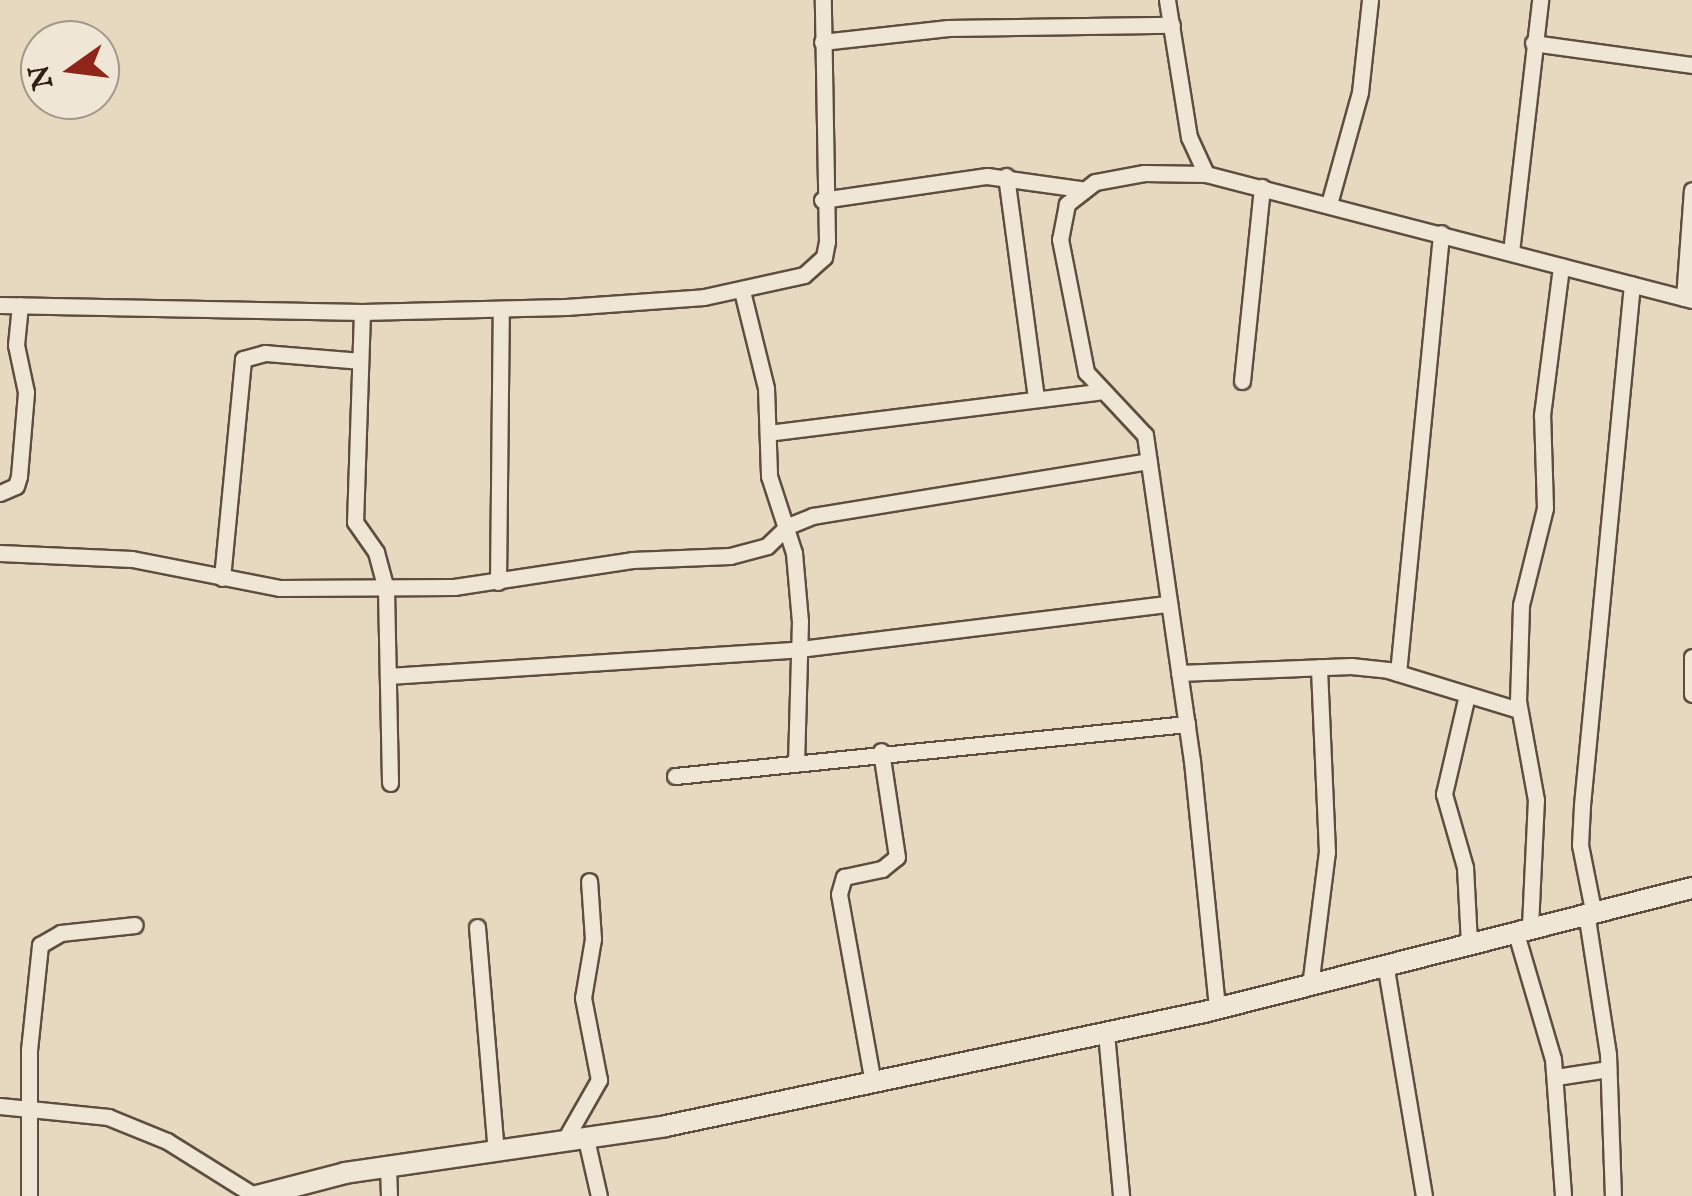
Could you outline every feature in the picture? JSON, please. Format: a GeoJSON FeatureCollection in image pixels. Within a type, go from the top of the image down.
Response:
{"type":"FeatureCollection","features":[{"type":"Feature","properties":{"kind":"main road"},"geometry":{"type":"LineString","coordinates":[[256,1196],[388,1167],[586,1139],[1106,1033],[1386,968],[1522,928],[1692,888]]}},
{"type":"Feature","properties":{"kind":"street"},"geometry":{"type":"LineString","coordinates":[[0,305],[362,312],[501,309],[742,291],[817,267],[826,240],[822,200],[822,0]]}},
{"type":"Feature","properties":{"kind":"street"},"geometry":{"type":"LineString","coordinates":[[1167,0],[1188,137],[1206,174]]}},
{"type":"Feature","properties":{"kind":"street"},"geometry":{"type":"LineString","coordinates":[[1329,204],[1360,92],[1370,0]]}},
{"type":"Feature","properties":{"kind":"street"},"geometry":{"type":"LineString","coordinates":[[1511,252],[1540,0]]}},
{"type":"Feature","properties":{"kind":"street"},"geometry":{"type":"LineString","coordinates":[[822,42],[948,28],[1172,25]]}},
{"type":"Feature","properties":{"kind":"street"},"geometry":{"type":"LineString","coordinates":[[1533,42],[1692,65]]}},
{"type":"Feature","properties":{"kind":"street"},"geometry":{"type":"LineString","coordinates":[[822,200],[1006,176],[1081,189],[1144,173],[1206,174],[1688,299],[1692,190]]}},
{"type":"Feature","properties":{"kind":"street"},"geometry":{"type":"LineString","coordinates":[[1006,176],[1036,400]]}},
{"type":"Feature","properties":{"kind":"street"},"geometry":{"type":"LineString","coordinates":[[1242,381],[1262,187]]}},
{"type":"Feature","properties":{"kind":"street"},"geometry":{"type":"LineString","coordinates":[[1081,189],[1066,204],[1060,239],[1086,372],[1098,392],[1134,419],[1149,460],[1187,724],[1217,1009]]}},
{"type":"Feature","properties":{"kind":"street"},"geometry":{"type":"LineString","coordinates":[[1398,673],[1441,233]]}},
{"type":"Feature","properties":{"kind":"street"},"geometry":{"type":"LineString","coordinates":[[1560,266],[1542,415],[1545,508],[1522,605],[1519,710],[1536,800],[1522,928],[1556,1077],[1564,1196]]}},
{"type":"Feature","properties":{"kind":"street"},"geometry":{"type":"LineString","coordinates":[[1613,1196],[1608,1070],[1580,845],[1632,284]]}},
{"type":"Feature","properties":{"kind":"street"},"geometry":{"type":"LineString","coordinates":[[742,291],[766,388],[769,476],[788,526],[800,649],[796,760]]}},
{"type":"Feature","properties":{"kind":"street"},"geometry":{"type":"LineString","coordinates":[[0,493],[19,476],[26,392],[16,345],[20,305]]}},
{"type":"Feature","properties":{"kind":"street"},"geometry":{"type":"LineString","coordinates":[[498,582],[501,309]]}},
{"type":"Feature","properties":{"kind":"street"},"geometry":{"type":"LineString","coordinates":[[362,312],[355,522],[376,552],[386,590],[390,782]]}},
{"type":"Feature","properties":{"kind":"street"},"geometry":{"type":"LineString","coordinates":[[222,578],[243,360],[265,353],[360,362]]}},
{"type":"Feature","properties":{"kind":"street"},"geometry":{"type":"LineString","coordinates":[[768,433],[1098,392]]}},
{"type":"Feature","properties":{"kind":"street"},"geometry":{"type":"LineString","coordinates":[[0,553],[132,559],[293,589],[386,590],[498,582],[632,560],[730,556],[767,546],[788,526],[813,516],[1149,460]]}},
{"type":"Feature","properties":{"kind":"street"},"geometry":{"type":"LineString","coordinates":[[388,676],[800,649],[1170,604]]}},
{"type":"Feature","properties":{"kind":"street"},"geometry":{"type":"LineString","coordinates":[[1692,657],[1692,690]]}},
{"type":"Feature","properties":{"kind":"street"},"geometry":{"type":"LineString","coordinates":[[1310,986],[1327,852],[1319,668]]}},
{"type":"Feature","properties":{"kind":"street"},"geometry":{"type":"LineString","coordinates":[[1180,673],[1319,668],[1398,673],[1519,710]]}},
{"type":"Feature","properties":{"kind":"street"},"geometry":{"type":"LineString","coordinates":[[1466,695],[1444,794],[1466,867],[1469,944]]}},
{"type":"Feature","properties":{"kind":"street"},"geometry":{"type":"LineString","coordinates":[[675,776],[880,750],[1187,724]]}},
{"type":"Feature","properties":{"kind":"street"},"geometry":{"type":"LineString","coordinates":[[873,1082],[839,894],[844,877],[882,868],[896,856],[880,750]]}},
{"type":"Feature","properties":{"kind":"street"},"geometry":{"type":"LineString","coordinates":[[563,1143],[600,1080],[583,998],[592,938],[589,881]]}},
{"type":"Feature","properties":{"kind":"street"},"geometry":{"type":"LineString","coordinates":[[29,1196],[28,1107],[40,945],[61,933],[135,925]]}},
{"type":"Feature","properties":{"kind":"street"},"geometry":{"type":"LineString","coordinates":[[477,927],[496,1152]]}},
{"type":"Feature","properties":{"kind":"street"},"geometry":{"type":"LineString","coordinates":[[1386,968],[1424,1196]]}},
{"type":"Feature","properties":{"kind":"street"},"geometry":{"type":"LineString","coordinates":[[1106,1033],[1120,1196]]}},
{"type":"Feature","properties":{"kind":"street"},"geometry":{"type":"LineString","coordinates":[[1556,1077],[1608,1070]]}},
{"type":"Feature","properties":{"kind":"street"},"geometry":{"type":"LineString","coordinates":[[0,1106],[128,1124],[256,1196]]}},
{"type":"Feature","properties":{"kind":"street"},"geometry":{"type":"LineString","coordinates":[[586,1139],[599,1196]]}},
{"type":"Feature","properties":{"kind":"street"},"geometry":{"type":"LineString","coordinates":[[388,1167],[389,1196]]}}]}
